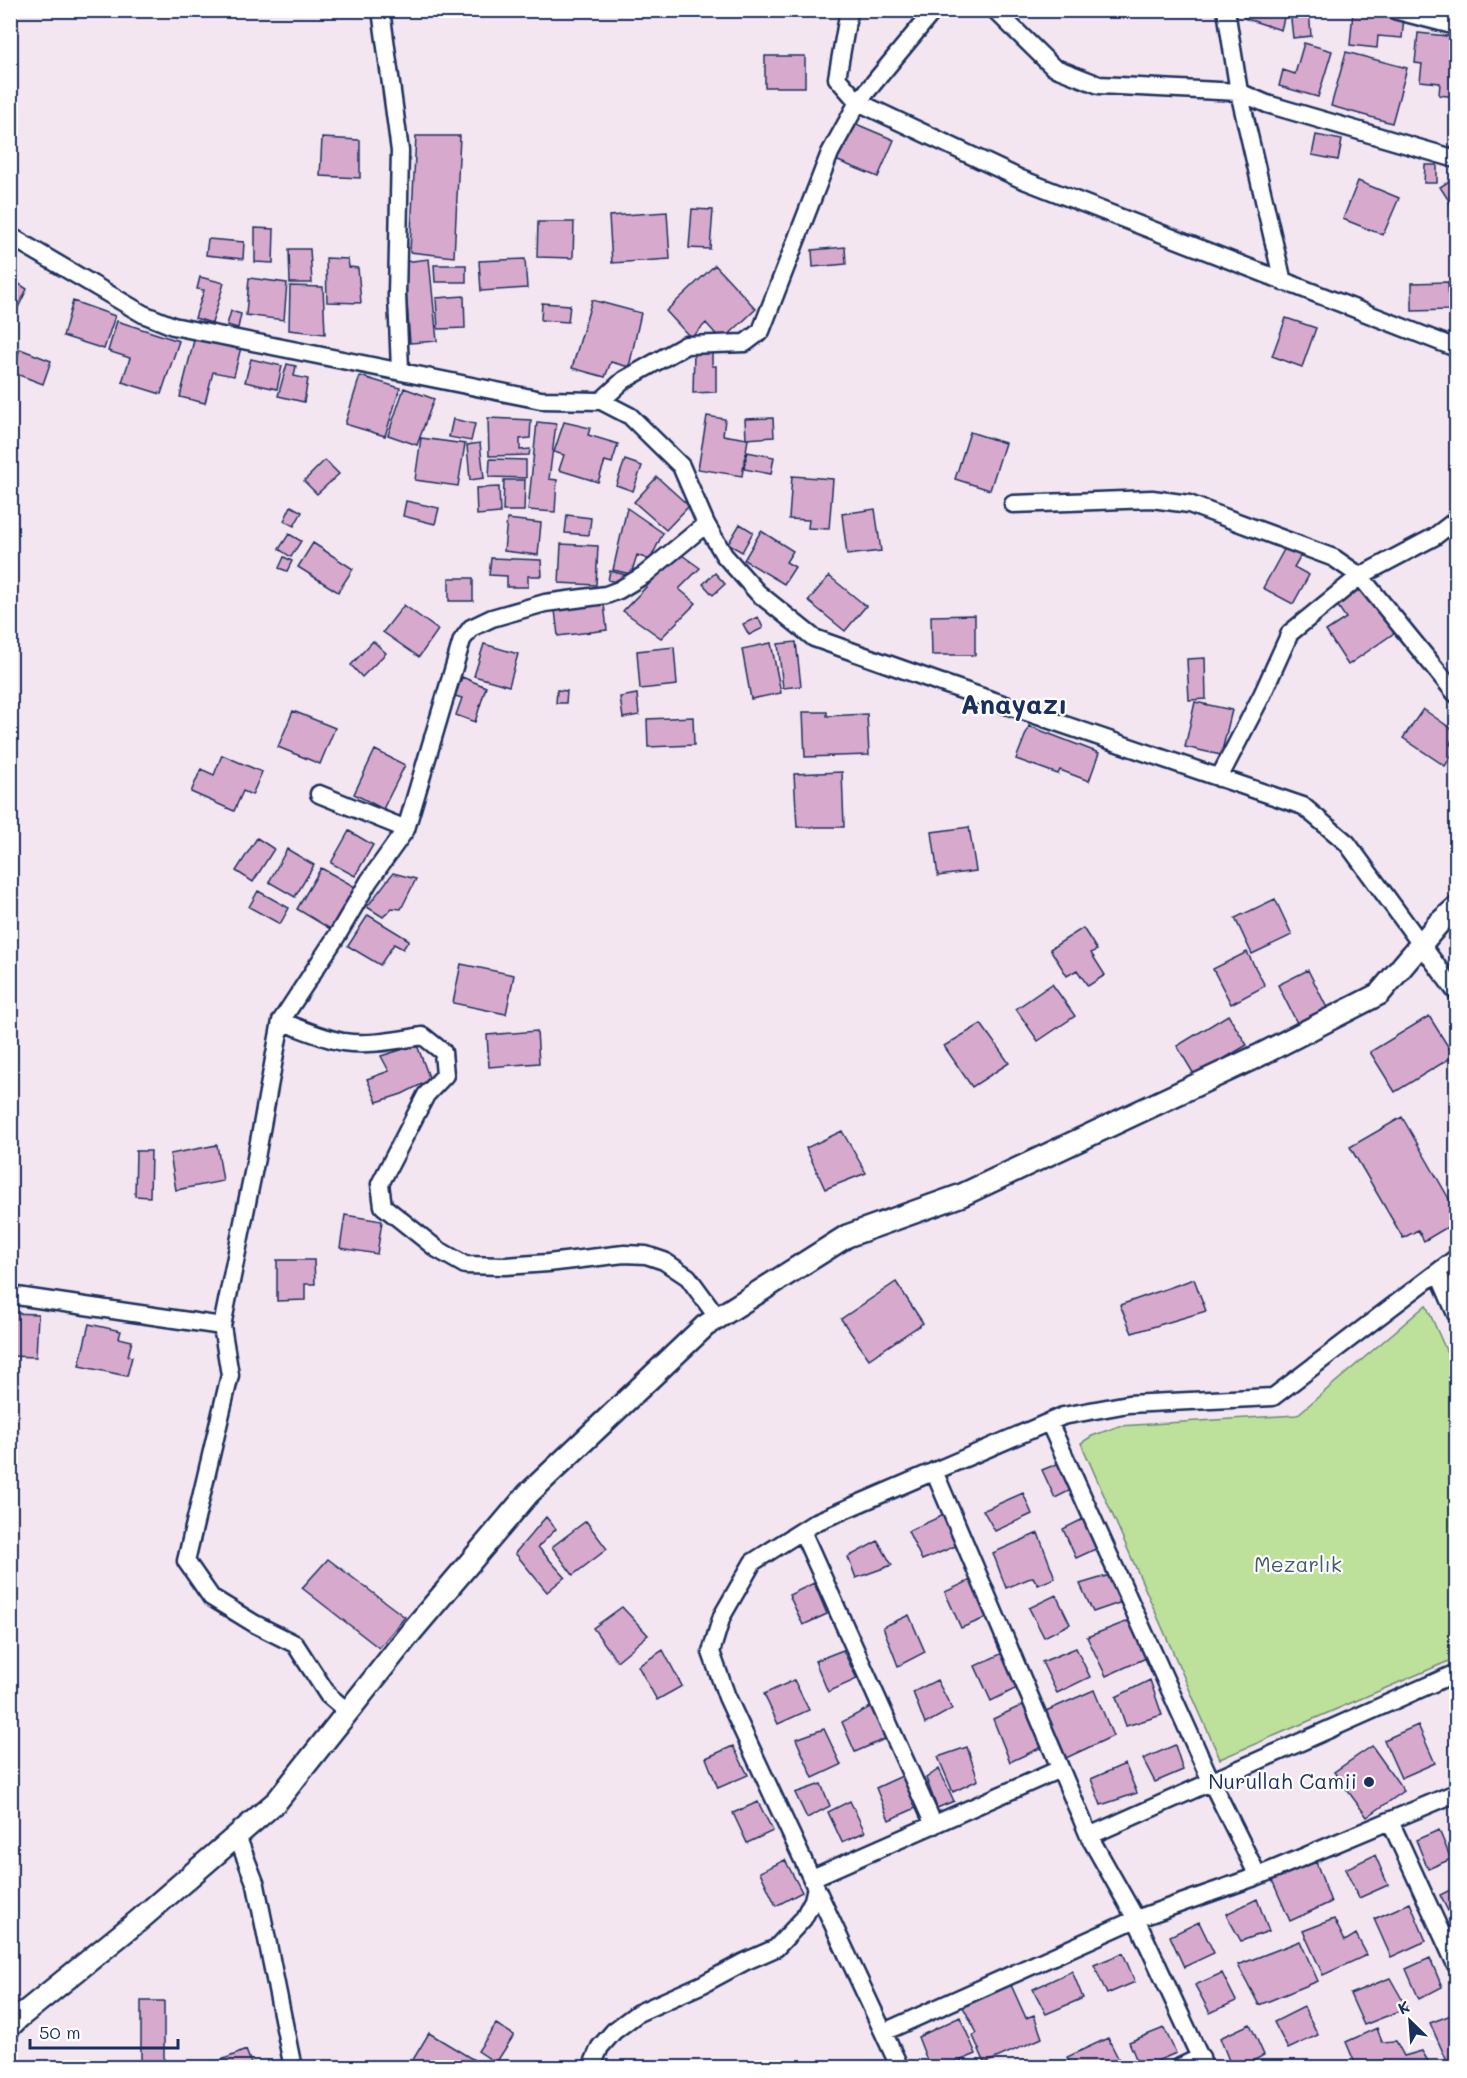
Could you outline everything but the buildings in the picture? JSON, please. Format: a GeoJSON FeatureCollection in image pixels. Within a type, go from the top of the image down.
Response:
{"type":"FeatureCollection","features":[{"type":"Feature","properties":{"kind":"street"},"geometry":{"type":"LineString","coordinates":[[381,10],[400,151],[397,295],[400,370]]}},
{"type":"Feature","properties":{"kind":"street"},"geometry":{"type":"LineString","coordinates":[[849,10],[837,78],[858,102],[1021,179],[1456,348]]}},
{"type":"Feature","properties":{"kind":"street"},"geometry":{"type":"LineString","coordinates":[[601,401],[624,380],[686,345],[745,343],[761,331],[830,153],[858,102],[934,10]]}},
{"type":"Feature","properties":{"kind":"street"},"geometry":{"type":"LineString","coordinates":[[995,10],[1053,67],[1099,86],[1239,92],[1267,104],[1456,159]]}},
{"type":"Feature","properties":{"kind":"street"},"geometry":{"type":"LineString","coordinates":[[1226,10],[1239,92],[1283,282]]}},
{"type":"Feature","properties":{"kind":"street"},"geometry":{"type":"LineString","coordinates":[[1394,10],[1456,26]]}},
{"type":"Feature","properties":{"kind":"street"},"geometry":{"type":"LineString","coordinates":[[10,237],[143,314],[173,326],[541,400],[601,401],[630,416],[681,466],[706,524],[724,555],[758,593],[814,638],[947,686],[1303,806],[1347,843],[1456,992]]}},
{"type":"Feature","properties":{"kind":"street"},"geometry":{"type":"LineString","coordinates":[[1013,504],[1152,499],[1190,504],[1334,558],[1360,576],[1456,694]]}},
{"type":"Feature","properties":{"kind":"street"},"geometry":{"type":"LineString","coordinates":[[1219,778],[1262,695],[1290,633],[1360,576],[1434,537],[1456,520]]}},
{"type":"Feature","properties":{"kind":"street"},"geometry":{"type":"LineString","coordinates":[[348,1712],[328,1695],[295,1644],[255,1624],[211,1597],[186,1560],[231,1375],[222,1326],[281,1021],[338,934],[369,881],[406,829],[462,640],[471,628],[492,618],[545,603],[606,595],[619,590],[644,575],[706,524]]}},
{"type":"Feature","properties":{"kind":"street"},"geometry":{"type":"LineString","coordinates":[[320,794],[406,829]]}},
{"type":"Feature","properties":{"kind":"street"},"geometry":{"type":"LineString","coordinates":[[10,2026],[138,1921],[277,1801],[411,1632],[528,1494],[705,1326],[847,1236],[962,1195],[1258,1056],[1379,994],[1438,924],[1456,908]]}},
{"type":"Feature","properties":{"kind":"street"},"geometry":{"type":"LineString","coordinates":[[281,1021],[344,1042],[374,1043],[423,1036],[443,1052],[445,1075],[426,1095],[380,1184],[383,1206],[437,1248],[465,1265],[505,1266],[624,1254],[646,1255],[664,1261],[688,1277],[718,1318]]}},
{"type":"Feature","properties":{"kind":"street"},"geometry":{"type":"LineString","coordinates":[[900,2067],[727,1697],[711,1652],[723,1616],[753,1562],[816,1522],[1063,1416],[1128,1404],[1273,1397],[1456,1258]]}},
{"type":"Feature","properties":{"kind":"street"},"geometry":{"type":"LineString","coordinates":[[1438,1272],[1456,1314]]}},
{"type":"Feature","properties":{"kind":"street"},"geometry":{"type":"LineString","coordinates":[[10,1295],[222,1326]]}},
{"type":"Feature","properties":{"kind":"street"},"geometry":{"type":"LineString","coordinates":[[1049,1422],[1211,1781],[1258,1876]]}},
{"type":"Feature","properties":{"kind":"street"},"geometry":{"type":"LineString","coordinates":[[934,1471],[1089,1836],[1136,1919],[1203,2062],[1178,2067]]}},
{"type":"Feature","properties":{"kind":"street"},"geometry":{"type":"LineString","coordinates":[[802,1531],[934,1825]]}},
{"type":"Feature","properties":{"kind":"street"},"geometry":{"type":"LineString","coordinates":[[1089,1836],[1456,1673]]}},
{"type":"Feature","properties":{"kind":"street"},"geometry":{"type":"LineString","coordinates":[[814,1882],[1060,1769]]}},
{"type":"Feature","properties":{"kind":"street"},"geometry":{"type":"LineString","coordinates":[[884,2032],[1136,1919],[1258,1876],[1456,1792]]}},
{"type":"Feature","properties":{"kind":"street"},"geometry":{"type":"LineString","coordinates":[[1390,1821],[1456,1965]]}},
{"type":"Feature","properties":{"kind":"street"},"geometry":{"type":"LineString","coordinates":[[237,1836],[256,1884],[293,2067]]}},
{"type":"Feature","properties":{"kind":"street"},"geometry":{"type":"LineString","coordinates":[[591,2067],[600,2047],[614,2031],[638,2013],[776,1948],[803,1919],[813,1900],[814,1882]]}},
{"type":"Feature","properties":{"kind":"green space","name":"Mezarlık"},"geometry":{"type":"Polygon","coordinates":[[[1426,1305],[1456,1373],[1456,1658],[1220,1759],[1081,1443],[1092,1436],[1119,1426],[1297,1415],[1426,1305]]]}},
{"type":"Feature","properties":{"kind":"place","name":"Nurullah Camii"},"geometry":{"type":"Point","coordinates":[1369,1782]}},
{"type":"Feature","properties":{"kind":"district","name":"Anayazı"},"geometry":{"type":"Point","coordinates":[1014,705]}}]}
